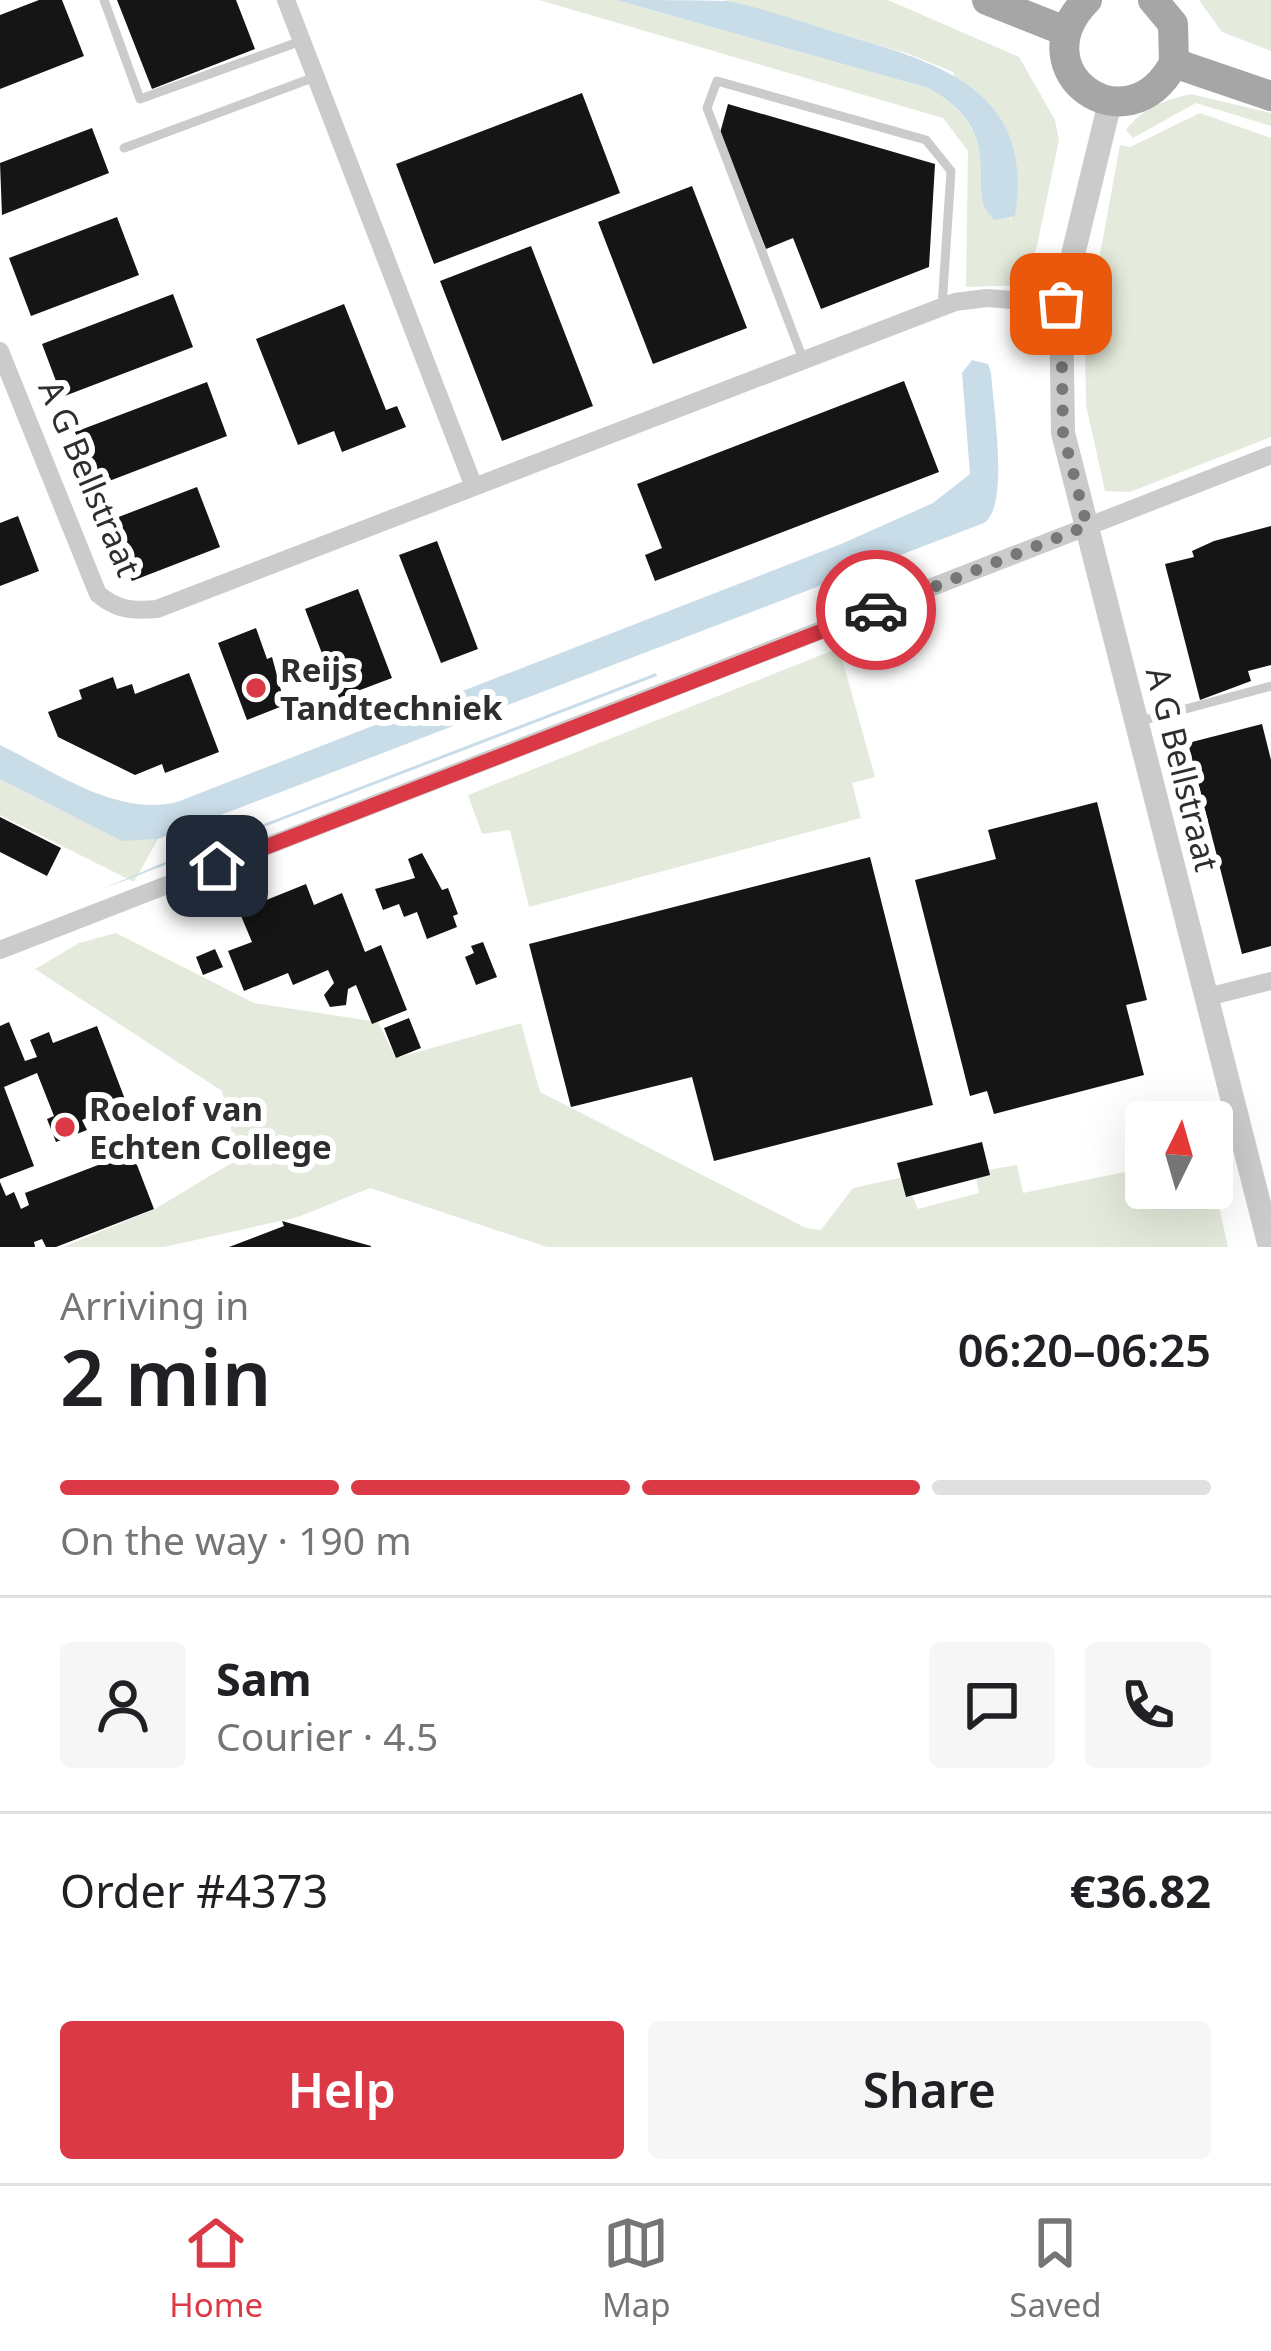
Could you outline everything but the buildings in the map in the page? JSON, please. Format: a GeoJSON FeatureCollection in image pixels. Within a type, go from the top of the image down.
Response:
{"type":"FeatureCollection","features":[{"type":"Feature","properties":{"kind":"main road"},"geometry":{"type":"LineString","coordinates":[[987,0],[1065,31]]}},
{"type":"Feature","properties":{"kind":"main road"},"geometry":{"type":"LineString","coordinates":[[1087,0],[1065,31],[1067,68],[1077,84],[1109,102],[1149,95],[1174,63],[1173,24],[1153,0]]}},
{"type":"Feature","properties":{"kind":"main road"},"geometry":{"type":"LineString","coordinates":[[1174,63],[1271,96]]}},
{"type":"Feature","properties":{"kind":"street"},"geometry":{"type":"LineString","coordinates":[[286,0],[474,487]]}},
{"type":"Feature","properties":{"kind":"street","name":"A G Bellstraat"},"geometry":{"type":"LineString","coordinates":[[1109,102],[1061,304],[1063,433],[1270,1247]]}},
{"type":"Feature","properties":{"kind":"street","name":"A G Bellstraat"},"geometry":{"type":"LineString","coordinates":[[0,351],[98,594],[113,607],[158,609],[942,307],[987,298],[1061,304]]}},
{"type":"Feature","properties":{"kind":"street"},"geometry":{"type":"LineString","coordinates":[[0,950],[1271,455]]}},
{"type":"Feature","properties":{"kind":"street"},"geometry":{"type":"LineString","coordinates":[[1208,997],[1271,981]]}},
{"type":"Feature","properties":{"kind":"lane"},"geometry":{"type":"LineString","coordinates":[[104,0],[140,99],[301,41]]}},
{"type":"Feature","properties":{"kind":"lane"},"geometry":{"type":"LineString","coordinates":[[124,148],[315,77]]}},
{"type":"Feature","properties":{"kind":"lane"},"geometry":{"type":"LineString","coordinates":[[803,360],[707,108],[716,81],[926,140],[951,171],[942,307]]}},
{"type":"Feature","properties":{"kind":"lane"},"geometry":{"type":"LineString","coordinates":[[1137,722],[1271,686]]}},
{"type":"Feature","properties":{"kind":"green space"},"geometry":{"type":"Polygon","coordinates":[[[539,0],[616,0],[928,88],[964,116],[977,140],[981,185],[1012,220],[953,72],[909,54],[724,0],[888,0],[1019,57],[1055,120],[1059,140],[1037,246],[1022,285],[966,287],[968,151],[943,118],[539,0]]]}},
{"type":"Feature","properties":{"kind":"green space"},"geometry":{"type":"Polygon","coordinates":[[[1199,0],[1271,0],[1271,51],[1222,32],[1199,0]]]}},
{"type":"Feature","properties":{"kind":"green space"},"geometry":{"type":"Polygon","coordinates":[[[1191,94],[1271,113],[1271,126],[1196,103],[1133,138],[1126,130],[1155,106],[1191,94]]]}},
{"type":"Feature","properties":{"kind":"green space"},"geometry":{"type":"Polygon","coordinates":[[[1200,113],[1271,138],[1271,437],[1130,492],[1105,491],[1086,405],[1085,336],[1120,145],[1130,147],[1200,113]]]}},
{"type":"Feature","properties":{"kind":"green space"},"geometry":{"type":"Polygon","coordinates":[[[839,648],[875,777],[852,783],[861,818],[529,907],[510,830],[482,834],[468,795],[839,648]]]}},
{"type":"Feature","properties":{"kind":"green space"},"geometry":{"type":"Polygon","coordinates":[[[0,779],[122,840],[158,839],[134,882],[0,815],[0,779]]]}},
{"type":"Feature","properties":{"kind":"green space"},"geometry":{"type":"Polygon","coordinates":[[[116,933],[254,1003],[378,1022],[396,1058],[521,1023],[540,1092],[806,1228],[821,1230],[853,1188],[904,1177],[918,1209],[979,1193],[975,1172],[1017,1165],[1023,1193],[1125,1172],[1125,1209],[1220,1209],[1228,1247],[547,1247],[370,1188],[298,1217],[164,1247],[63,1247],[155,1209],[238,1159],[222,1091],[35,969],[79,943],[116,933]]]}},
{"type":"Feature","properties":{"kind":"water"},"geometry":{"type":"Polygon","coordinates":[[[616,0],[742,4],[886,48],[950,74],[977,92],[997,114],[1011,141],[1018,175],[1015,216],[995,220],[986,209],[978,143],[970,125],[954,106],[928,88],[616,0]]]}},
{"type":"Feature","properties":{"kind":"water"},"geometry":{"type":"Polygon","coordinates":[[[972,360],[988,364],[997,430],[996,497],[984,523],[158,839],[122,841],[0,779],[0,745],[108,797],[154,805],[177,802],[841,544],[933,503],[970,474],[962,373],[972,360]]]}},
{"type":"Feature","properties":{"kind":"water"},"geometry":{"type":"Polygon","coordinates":[[[657,676],[100,890],[165,862],[657,676]]]}},
{"type":"Feature","properties":{"kind":"way so far"},"geometry":{"type":"LineString","coordinates":[[876,610],[1087,526],[1063,433],[1058,370],[1061,304]]}},
{"type":"Feature","properties":{"kind":"place","name":"Reijs Tandtechniek"},"geometry":{"type":"Point","coordinates":[256,688]}},
{"type":"Feature","properties":{"kind":"place","name":"Roelof van Echten College"},"geometry":{"type":"Point","coordinates":[65,1127]}},
{"type":"Feature","properties":{"kind":"route"},"geometry":{"type":"LineString","coordinates":[[217,866],[876,610]]}}]}
